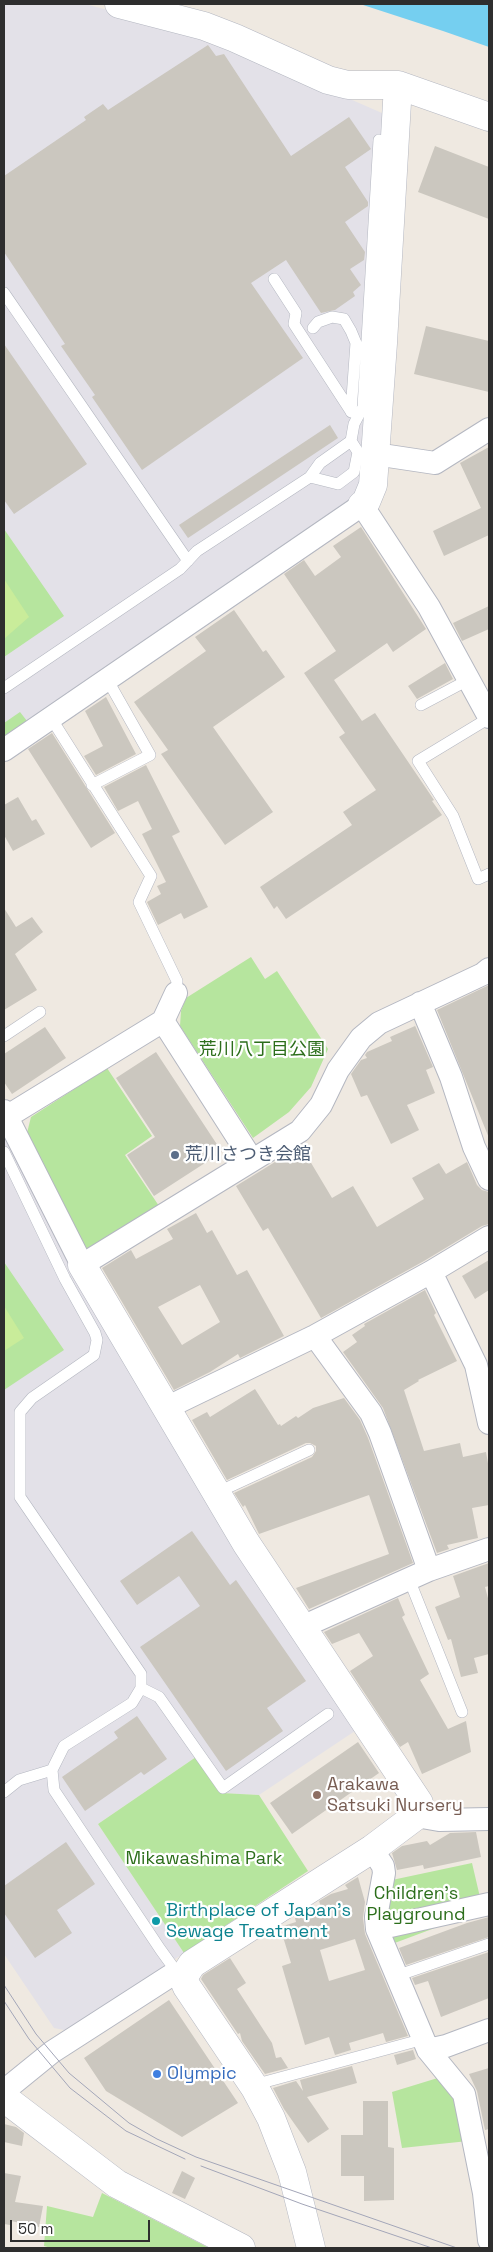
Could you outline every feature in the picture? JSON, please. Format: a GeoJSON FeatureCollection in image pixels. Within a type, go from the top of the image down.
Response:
{"type":"FeatureCollection","features":[{"type":"Feature","properties":{"kind":"street"},"geometry":{"type":"LineString","coordinates":[[119,4],[204,26],[244,41],[328,80],[348,85],[398,85],[489,117]]}},
{"type":"Feature","properties":{"kind":"street"},"geometry":{"type":"LineString","coordinates":[[4,750],[366,502],[373,486],[398,85]]}},
{"type":"Feature","properties":{"kind":"street"},"geometry":{"type":"LineString","coordinates":[[375,454],[435,463],[489,429]]}},
{"type":"Feature","properties":{"kind":"street"},"geometry":{"type":"LineString","coordinates":[[362,505],[429,607],[470,679],[489,717]]}},
{"type":"Feature","properties":{"kind":"street"},"geometry":{"type":"LineString","coordinates":[[82,1265],[300,1131],[321,1105],[338,1070],[361,1038],[379,1023],[483,974],[489,969]]}},
{"type":"Feature","properties":{"kind":"street"},"geometry":{"type":"LineString","coordinates":[[176,994],[163,1021],[6,1114],[82,1265],[216,1493],[302,1627],[420,1803],[420,1810],[416,1816],[372,1848],[192,1964],[183,1978],[187,1987],[255,2088],[271,2118],[292,2172],[311,2248]]}},
{"type":"Feature","properties":{"kind":"street"},"geometry":{"type":"LineString","coordinates":[[420,1003],[451,1077],[474,1147],[489,1179]]}},
{"type":"Feature","properties":{"kind":"street"},"geometry":{"type":"LineString","coordinates":[[163,1021],[252,1160]]}},
{"type":"Feature","properties":{"kind":"street"},"geometry":{"type":"LineString","coordinates":[[166,1408],[315,1336],[431,1272],[489,1237]]}},
{"type":"Feature","properties":{"kind":"street"},"geometry":{"type":"LineString","coordinates":[[431,1272],[476,1365],[489,1422]]}},
{"type":"Feature","properties":{"kind":"street"},"geometry":{"type":"LineString","coordinates":[[315,1336],[371,1413],[380,1433],[429,1570]]}},
{"type":"Feature","properties":{"kind":"street"},"geometry":{"type":"LineString","coordinates":[[302,1627],[429,1570],[489,1549]]}},
{"type":"Feature","properties":{"kind":"street"},"geometry":{"type":"LineString","coordinates":[[416,1816],[439,1820],[489,1819]]}},
{"type":"Feature","properties":{"kind":"street"},"geometry":{"type":"LineString","coordinates":[[372,1848],[383,1866],[384,1873],[376,1917],[377,1929],[426,2044],[464,2094],[482,2140],[484,2193],[489,2240]]}},
{"type":"Feature","properties":{"kind":"street"},"geometry":{"type":"LineString","coordinates":[[377,1929],[489,1904]]}},
{"type":"Feature","properties":{"kind":"street"},"geometry":{"type":"LineString","coordinates":[[4,2091],[52,2052],[170,1976],[185,1973]]}},
{"type":"Feature","properties":{"kind":"street"},"geometry":{"type":"LineString","coordinates":[[426,2044],[446,2046],[489,2030]]}},
{"type":"Feature","properties":{"kind":"street"},"geometry":{"type":"LineString","coordinates":[[4,2098],[111,2180],[241,2248]]}},
{"type":"Feature","properties":{"kind":"lane"},"geometry":{"type":"LineString","coordinates":[[310,477],[338,484],[354,472],[358,452],[351,441],[354,424],[362,407],[379,140]]}},
{"type":"Feature","properties":{"kind":"lane"},"geometry":{"type":"LineString","coordinates":[[274,279],[296,313],[294,324],[350,410],[354,424]]}},
{"type":"Feature","properties":{"kind":"lane"},"geometry":{"type":"LineString","coordinates":[[4,293],[188,561]]}},
{"type":"Feature","properties":{"kind":"lane"},"geometry":{"type":"LineString","coordinates":[[313,328],[318,322],[332,317],[344,318],[351,331],[356,343],[350,410]]}},
{"type":"Feature","properties":{"kind":"lane"},"geometry":{"type":"LineString","coordinates":[[4,688],[188,561],[197,551],[310,477],[320,463],[351,441]]}},
{"type":"Feature","properties":{"kind":"lane"},"geometry":{"type":"LineString","coordinates":[[92,785],[150,755],[106,679]]}},
{"type":"Feature","properties":{"kind":"lane"},"geometry":{"type":"LineString","coordinates":[[421,705],[470,679]]}},
{"type":"Feature","properties":{"kind":"lane"},"geometry":{"type":"LineString","coordinates":[[489,717],[418,761],[453,816],[478,879],[489,874]]}},
{"type":"Feature","properties":{"kind":"lane"},"geometry":{"type":"LineString","coordinates":[[51,718],[151,876],[139,902],[177,981],[176,994]]}},
{"type":"Feature","properties":{"kind":"lane"},"geometry":{"type":"LineString","coordinates":[[4,1036],[40,1012]]}},
{"type":"Feature","properties":{"kind":"lane"},"geometry":{"type":"LineString","coordinates":[[4,1152],[65,1279],[97,1340],[94,1355],[32,1398],[20,1412],[20,1496],[141,1674],[141,1688],[132,1703],[64,1746],[52,1770],[54,1790],[160,1949],[173,1967],[185,1973]]}},
{"type":"Feature","properties":{"kind":"lane"},"geometry":{"type":"LineString","coordinates":[[216,1493],[309,1450]]}},
{"type":"Feature","properties":{"kind":"lane"},"geometry":{"type":"LineString","coordinates":[[409,1579],[462,1712]]}},
{"type":"Feature","properties":{"kind":"lane"},"geometry":{"type":"LineString","coordinates":[[141,1688],[159,1696],[223,1788],[328,1714]]}},
{"type":"Feature","properties":{"kind":"lane"},"geometry":{"type":"LineString","coordinates":[[4,1792],[19,1780],[52,1770]]}},
{"type":"Feature","properties":{"kind":"lane"},"geometry":{"type":"LineString","coordinates":[[398,1975],[489,1944]]}},
{"type":"Feature","properties":{"kind":"lane"},"geometry":{"type":"LineString","coordinates":[[255,2088],[261,2083],[426,2044]]}},
{"type":"Feature","properties":{"kind":"shaded area"},"geometry":{"type":"Polygon","coordinates":[[[4,4],[85,4],[165,25],[320,86],[382,113],[388,123],[365,484],[354,502],[4,739],[4,4]]]}},
{"type":"Feature","properties":{"kind":"shaded area"},"geometry":{"type":"Polygon","coordinates":[[[4,1128],[355,1731],[259,1795],[221,1793],[196,1757],[98,1824],[184,1953],[69,2031],[54,2028],[4,1954],[4,1128]]]}},
{"type":"Feature","properties":{"kind":"green space"},"geometry":{"type":"Polygon","coordinates":[[[4,529],[64,616],[4,657],[4,529]]]}},
{"type":"Feature","properties":{"kind":"green space"},"geometry":{"type":"Polygon","coordinates":[[[4,579],[29,617],[4,639],[4,579]]]}},
{"type":"Feature","properties":{"kind":"green space"},"geometry":{"type":"Polygon","coordinates":[[[20,712],[27,721],[4,736],[4,723],[20,712]]]}},
{"type":"Feature","properties":{"kind":"green space","name":"荒川八丁目公園"},"geometry":{"type":"Polygon","coordinates":[[[251,957],[265,979],[277,971],[328,1049],[311,1087],[289,1112],[253,1138],[180,1026],[181,1011],[186,998],[251,957]]]}},
{"type":"Feature","properties":{"kind":"green space"},"geometry":{"type":"Polygon","coordinates":[[[107,1068],[152,1136],[125,1155],[159,1206],[92,1250],[81,1248],[27,1133],[31,1117],[107,1068]]]}},
{"type":"Feature","properties":{"kind":"green space"},"geometry":{"type":"Polygon","coordinates":[[[4,1262],[64,1350],[4,1390],[4,1262]]]}},
{"type":"Feature","properties":{"kind":"green space"},"geometry":{"type":"Polygon","coordinates":[[[4,1306],[24,1338],[4,1351],[4,1306]]]}},
{"type":"Feature","properties":{"kind":"green space","name":"Mikawashima Park"},"geometry":{"type":"Polygon","coordinates":[[[196,1757],[221,1793],[259,1795],[308,1871],[184,1953],[98,1824],[196,1757]]]}},
{"type":"Feature","properties":{"kind":"green space","name":"Children's Playground"},"geometry":{"type":"Polygon","coordinates":[[[472,1863],[483,1910],[392,1944],[385,1907],[392,1880],[472,1863]]]}},
{"type":"Feature","properties":{"kind":"green space"},"geometry":{"type":"Polygon","coordinates":[[[441,2077],[449,2085],[468,2141],[402,2148],[392,2092],[441,2077]]]}},
{"type":"Feature","properties":{"kind":"green space"},"geometry":{"type":"Polygon","coordinates":[[[102,2193],[209,2248],[51,2248],[44,2246],[47,2206],[93,2217],[102,2193]]]}},
{"type":"Feature","properties":{"kind":"water"},"geometry":{"type":"Polygon","coordinates":[[[360,4],[489,4],[489,47],[443,31],[360,4]]]}},
{"type":"Feature","properties":{"kind":"building"},"geometry":{"type":"Polygon","coordinates":[[[208,45],[216,56],[224,54],[291,156],[349,117],[371,149],[345,167],[368,202],[368,206],[345,222],[365,252],[364,260],[350,269],[361,285],[353,292],[355,296],[335,310],[321,313],[286,260],[251,283],[303,358],[142,470],[92,397],[95,395],[61,346],[65,344],[4,252],[4,176],[86,120],[84,117],[103,104],[108,110],[208,45]]]}},
{"type":"Feature","properties":{"kind":"building"},"geometry":{"type":"Polygon","coordinates":[[[435,146],[489,167],[489,219],[418,192],[435,146]]]}},
{"type":"Feature","properties":{"kind":"building"},"geometry":{"type":"Polygon","coordinates":[[[426,326],[489,341],[489,392],[414,374],[426,326]]]}},
{"type":"Feature","properties":{"kind":"building"},"geometry":{"type":"Polygon","coordinates":[[[4,344],[87,464],[14,514],[4,500],[4,344]]]}},
{"type":"Feature","properties":{"kind":"building"},"geometry":{"type":"Polygon","coordinates":[[[330,425],[338,438],[188,538],[179,525],[330,425]]]}},
{"type":"Feature","properties":{"kind":"building"},"geometry":{"type":"Polygon","coordinates":[[[489,447],[489,535],[444,556],[433,531],[481,508],[460,463],[489,447]]]}},
{"type":"Feature","properties":{"kind":"building"},"geometry":{"type":"Polygon","coordinates":[[[361,527],[426,629],[393,652],[387,643],[334,680],[362,721],[375,713],[434,800],[432,801],[442,815],[286,919],[277,906],[274,909],[260,887],[352,825],[343,812],[376,790],[339,737],[345,733],[304,673],[336,651],[284,574],[304,560],[315,576],[341,557],[333,546],[361,527]]]}},
{"type":"Feature","properties":{"kind":"building"},"geometry":{"type":"Polygon","coordinates":[[[489,606],[489,629],[462,641],[453,623],[489,606]]]}},
{"type":"Feature","properties":{"kind":"building"},"geometry":{"type":"Polygon","coordinates":[[[234,610],[263,652],[266,650],[285,677],[213,727],[273,812],[225,845],[161,754],[168,750],[134,702],[206,651],[195,637],[234,610]]]}},
{"type":"Feature","properties":{"kind":"building"},"geometry":{"type":"Polygon","coordinates":[[[445,663],[453,679],[417,699],[408,686],[445,663]]]}},
{"type":"Feature","properties":{"kind":"building"},"geometry":{"type":"Polygon","coordinates":[[[106,697],[136,754],[96,775],[84,756],[103,746],[85,711],[106,697]]]}},
{"type":"Feature","properties":{"kind":"building"},"geometry":{"type":"Polygon","coordinates":[[[52,733],[115,833],[91,848],[28,749],[52,733]]]}},
{"type":"Feature","properties":{"kind":"building"},"geometry":{"type":"Polygon","coordinates":[[[146,765],[180,832],[172,836],[208,907],[184,919],[181,913],[158,925],[147,902],[161,894],[157,886],[166,882],[142,834],[152,829],[138,801],[118,811],[104,787],[146,765]]]}},
{"type":"Feature","properties":{"kind":"building"},"geometry":{"type":"Polygon","coordinates":[[[18,797],[32,821],[36,819],[45,834],[13,851],[4,835],[4,805],[18,797]]]}},
{"type":"Feature","properties":{"kind":"building"},"geometry":{"type":"Polygon","coordinates":[[[4,908],[16,927],[32,917],[43,932],[15,954],[37,990],[4,1010],[4,908]]]}},
{"type":"Feature","properties":{"kind":"building"},"geometry":{"type":"Polygon","coordinates":[[[489,985],[489,1138],[437,1010],[489,985]]]}},
{"type":"Feature","properties":{"kind":"building"},"geometry":{"type":"Polygon","coordinates":[[[413,1021],[433,1067],[426,1070],[435,1093],[407,1105],[419,1130],[391,1144],[367,1095],[361,1097],[351,1074],[361,1060],[367,1058],[365,1055],[367,1052],[392,1041],[390,1037],[415,1026],[413,1021]]]}},
{"type":"Feature","properties":{"kind":"building"},"geometry":{"type":"Polygon","coordinates":[[[45,1027],[66,1058],[12,1094],[4,1082],[4,1054],[45,1027]]]}},
{"type":"Feature","properties":{"kind":"building"},"geometry":{"type":"Polygon","coordinates":[[[156,1052],[222,1152],[154,1196],[127,1155],[155,1137],[116,1078],[156,1052]]]}},
{"type":"Feature","properties":{"kind":"building"},"geometry":{"type":"Polygon","coordinates":[[[301,1146],[332,1198],[353,1186],[377,1227],[424,1199],[412,1178],[439,1163],[446,1174],[467,1162],[477,1185],[482,1190],[489,1192],[489,1224],[482,1226],[424,1261],[321,1318],[268,1228],[263,1231],[236,1186],[301,1146]]]}},
{"type":"Feature","properties":{"kind":"building"},"geometry":{"type":"Polygon","coordinates":[[[196,1213],[207,1233],[212,1230],[237,1275],[247,1270],[284,1336],[240,1358],[238,1354],[210,1372],[174,1390],[102,1268],[131,1250],[136,1259],[173,1239],[167,1229],[196,1213]],[[200,1285],[158,1307],[182,1345],[220,1322],[200,1285]]]}},
{"type":"Feature","properties":{"kind":"building"},"geometry":{"type":"Polygon","coordinates":[[[489,1260],[489,1290],[475,1299],[462,1276],[489,1260]]]}},
{"type":"Feature","properties":{"kind":"building"},"geometry":{"type":"Polygon","coordinates":[[[425,1290],[436,1313],[434,1315],[457,1361],[418,1380],[404,1390],[424,1451],[460,1443],[463,1457],[486,1452],[489,1469],[489,1505],[472,1508],[478,1538],[447,1545],[449,1549],[437,1553],[383,1408],[343,1352],[357,1342],[352,1335],[365,1326],[364,1324],[425,1290]]]}},
{"type":"Feature","properties":{"kind":"building"},"geometry":{"type":"Polygon","coordinates":[[[255,1389],[278,1425],[280,1424],[281,1426],[313,1408],[344,1398],[360,1420],[368,1438],[413,1563],[309,1609],[296,1588],[389,1554],[369,1495],[259,1534],[245,1505],[243,1507],[234,1493],[312,1457],[316,1451],[316,1446],[306,1443],[227,1480],[192,1420],[207,1412],[210,1417],[255,1389]]]}},
{"type":"Feature","properties":{"kind":"building"},"geometry":{"type":"Polygon","coordinates":[[[192,1531],[230,1585],[236,1580],[306,1681],[267,1708],[283,1731],[226,1771],[140,1647],[200,1606],[179,1576],[137,1605],[120,1581],[192,1531]]]}},
{"type":"Feature","properties":{"kind":"building"},"geometry":{"type":"Polygon","coordinates":[[[489,1563],[489,1586],[485,1587],[489,1602],[489,1654],[474,1658],[478,1673],[461,1677],[451,1639],[448,1640],[435,1607],[460,1597],[453,1576],[489,1563]]]}},
{"type":"Feature","properties":{"kind":"building"},"geometry":{"type":"Polygon","coordinates":[[[398,1598],[405,1615],[402,1617],[429,1674],[420,1680],[448,1729],[466,1721],[471,1752],[422,1774],[408,1742],[400,1747],[350,1671],[373,1656],[359,1633],[332,1644],[324,1632],[398,1598]]]}},
{"type":"Feature","properties":{"kind":"building"},"geometry":{"type":"Polygon","coordinates":[[[137,1716],[167,1759],[144,1775],[141,1772],[85,1811],[62,1777],[118,1738],[114,1732],[137,1716]]]}},
{"type":"Feature","properties":{"kind":"building"},"geometry":{"type":"Polygon","coordinates":[[[358,1742],[379,1773],[292,1834],[270,1803],[358,1742]]]}},
{"type":"Feature","properties":{"kind":"building"},"geometry":{"type":"Polygon","coordinates":[[[476,1832],[481,1857],[424,1869],[423,1865],[397,1870],[392,1853],[402,1846],[427,1841],[430,1845],[450,1833],[476,1832]]]}},
{"type":"Feature","properties":{"kind":"building"},"geometry":{"type":"Polygon","coordinates":[[[66,1842],[95,1884],[57,1910],[72,1933],[35,1958],[4,1913],[4,1886],[66,1842]]]}},
{"type":"Feature","properties":{"kind":"building"},"geometry":{"type":"Polygon","coordinates":[[[358,1877],[365,1902],[363,1918],[365,1934],[408,2036],[386,2042],[383,2033],[349,2043],[351,2050],[335,2055],[329,2037],[305,2045],[282,1966],[291,1963],[280,1927],[296,1922],[295,1918],[322,1910],[319,1901],[331,1894],[348,1889],[345,1885],[358,1877]],[[355,1939],[320,1950],[329,1981],[365,1970],[355,1939]]]}},
{"type":"Feature","properties":{"kind":"building"},"geometry":{"type":"Polygon","coordinates":[[[489,1917],[489,1937],[406,1965],[399,1948],[489,1917]]]}},
{"type":"Feature","properties":{"kind":"building"},"geometry":{"type":"Polygon","coordinates":[[[489,1952],[489,1998],[441,2017],[428,1981],[415,1985],[412,1978],[489,1952]]]}},
{"type":"Feature","properties":{"kind":"building"},"geometry":{"type":"Polygon","coordinates":[[[230,1958],[246,1983],[237,1989],[272,2043],[276,2058],[281,2057],[288,2068],[265,2074],[242,2041],[240,2033],[238,2034],[201,1979],[203,1975],[230,1958]]]}},
{"type":"Feature","properties":{"kind":"building","name":"Olympic"},"geometry":{"type":"Polygon","coordinates":[[[169,2000],[238,2103],[182,2137],[106,2091],[84,2058],[169,2000]]]}},
{"type":"Feature","properties":{"kind":"building"},"geometry":{"type":"Polygon","coordinates":[[[413,2050],[416,2059],[397,2065],[394,2055],[413,2050]]]}},
{"type":"Feature","properties":{"kind":"building"},"geometry":{"type":"Polygon","coordinates":[[[352,2066],[357,2083],[307,2097],[329,2129],[308,2143],[284,2109],[273,2088],[296,2081],[303,2091],[300,2080],[352,2066]]]}},
{"type":"Feature","properties":{"kind":"building"},"geometry":{"type":"Polygon","coordinates":[[[489,2068],[489,2129],[485,2130],[477,2091],[469,2074],[489,2068]]]}},
{"type":"Feature","properties":{"kind":"building"},"geometry":{"type":"Polygon","coordinates":[[[363,2101],[388,2101],[388,2147],[394,2148],[394,2200],[364,2201],[364,2176],[341,2176],[341,2135],[363,2135],[363,2101]]]}},
{"type":"Feature","properties":{"kind":"building"},"geometry":{"type":"Polygon","coordinates":[[[4,2124],[16,2127],[24,2133],[22,2146],[4,2142],[4,2124]]]}},
{"type":"Feature","properties":{"kind":"building"},"geometry":{"type":"Polygon","coordinates":[[[182,2171],[195,2178],[185,2199],[172,2193],[182,2171]]]}},
{"type":"Feature","properties":{"kind":"building"},"geometry":{"type":"Polygon","coordinates":[[[4,2173],[21,2176],[15,2202],[43,2206],[39,2227],[11,2221],[10,2225],[4,2224],[4,2173]]]}},
{"type":"Feature","properties":{"kind":"tram line"},"geometry":{"type":"LineString","coordinates":[[4,1985],[36,2034],[69,2073],[129,2123],[157,2139],[196,2157],[457,2248]]}},
{"type":"Feature","properties":{"kind":"tram line"},"geometry":{"type":"LineString","coordinates":[[4,2001],[29,2039],[70,2088],[126,2131],[185,2159]]}},
{"type":"Feature","properties":{"kind":"tram line"},"geometry":{"type":"LineString","coordinates":[[201,2166],[302,2204],[432,2248]]}},
{"type":"Feature","properties":{"kind":"place","name":"荒川さつき会館"},"geometry":{"type":"Point","coordinates":[175,1155]}},
{"type":"Feature","properties":{"kind":"place","name":"Arakawa Satsuki Nursery"},"geometry":{"type":"Point","coordinates":[317,1795]}},
{"type":"Feature","properties":{"kind":"place","name":"Birthplace of Japan's Sewage Treatment"},"geometry":{"type":"Point","coordinates":[156,1921]}},
{"type":"Feature","properties":{"kind":"place","name":"Olympic"},"geometry":{"type":"Point","coordinates":[157,2074]}}]}
